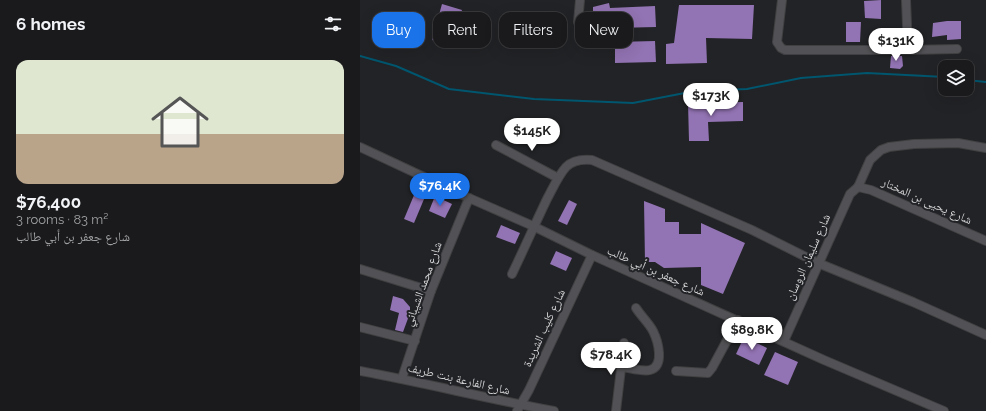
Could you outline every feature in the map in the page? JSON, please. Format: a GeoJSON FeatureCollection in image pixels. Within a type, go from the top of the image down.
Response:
{"type":"FeatureCollection","features":[{"type":"Feature","properties":{"kind":"street"},"geometry":{"type":"LineString","coordinates":[[579,12],[580,0]]}},
{"type":"Feature","properties":{"kind":"street"},"geometry":{"type":"LineString","coordinates":[[782,0],[777,42],[781,48],[785,50],[957,49]]}},
{"type":"Feature","properties":{"kind":"street"},"geometry":{"type":"LineString","coordinates":[[906,0],[908,50]]}},
{"type":"Feature","properties":{"kind":"street","name":"شارع سليمان الروسان"},"geometry":{"type":"LineString","coordinates":[[784,341],[850,194],[858,186],[870,160],[881,150],[889,147],[914,144],[958,143],[986,148]]}},
{"type":"Feature","properties":{"kind":"street"},"geometry":{"type":"LineString","coordinates":[[496,145],[558,178]]}},
{"type":"Feature","properties":{"kind":"street","name":"شارع جعفر بن أبي طالب"},"geometry":{"type":"LineString","coordinates":[[360,147],[469,198],[534,226],[592,255],[824,360],[944,411]]}},
{"type":"Feature","properties":{"kind":"street"},"geometry":{"type":"LineString","coordinates":[[512,274],[558,178],[566,167],[572,163],[584,159],[592,160],[752,230],[818,263],[986,335]]}},
{"type":"Feature","properties":{"kind":"street","name":"شارع يحيى بن المختار"},"geometry":{"type":"LineString","coordinates":[[858,186],[871,190],[986,241]]}},
{"type":"Feature","properties":{"kind":"street","name":"شارع محمد الشيباني"},"geometry":{"type":"LineString","coordinates":[[402,378],[431,291],[469,198]]}},
{"type":"Feature","properties":{"kind":"street","name":"شارع كليب الشريدة"},"geometry":{"type":"LineString","coordinates":[[519,408],[592,255]]}},
{"type":"Feature","properties":{"kind":"street"},"geometry":{"type":"LineString","coordinates":[[360,269],[431,291]]}},
{"type":"Feature","properties":{"kind":"street"},"geometry":{"type":"LineString","coordinates":[[622,367],[651,369],[656,367],[658,363],[659,352],[653,330],[636,308]]}},
{"type":"Feature","properties":{"kind":"street"},"geometry":{"type":"LineString","coordinates":[[676,371],[708,373],[738,320]]}},
{"type":"Feature","properties":{"kind":"street"},"geometry":{"type":"LineString","coordinates":[[360,327],[415,341]]}},
{"type":"Feature","properties":{"kind":"street"},"geometry":{"type":"LineString","coordinates":[[616,411],[624,344]]}},
{"type":"Feature","properties":{"kind":"street","name":"شارع الفارعة بنت طريف"},"geometry":{"type":"LineString","coordinates":[[360,371],[402,378],[519,408],[554,411]]}},
{"type":"Feature","properties":{"kind":"building"},"geometry":{"type":"Polygon","coordinates":[[[881,0],[881,19],[865,18],[864,1],[881,0]]]}},
{"type":"Feature","properties":{"kind":"building"},"geometry":{"type":"Polygon","coordinates":[[[609,3],[610,8],[655,6],[656,27],[633,28],[633,12],[593,12],[593,7],[609,3]]]}},
{"type":"Feature","properties":{"kind":"building"},"geometry":{"type":"Polygon","coordinates":[[[442,4],[462,10],[461,12],[440,12],[442,4]]]}},
{"type":"Feature","properties":{"kind":"building"},"geometry":{"type":"Polygon","coordinates":[[[679,5],[754,5],[752,39],[706,38],[707,63],[666,64],[666,44],[674,43],[679,5]]]}},
{"type":"Feature","properties":{"kind":"building"},"geometry":{"type":"Polygon","coordinates":[[[961,21],[961,39],[947,40],[947,35],[932,37],[933,23],[961,21]]]}},
{"type":"Feature","properties":{"kind":"building"},"geometry":{"type":"Polygon","coordinates":[[[846,22],[861,22],[860,42],[846,42],[846,22]]]}},
{"type":"Feature","properties":{"kind":"building"},"geometry":{"type":"Polygon","coordinates":[[[655,41],[656,62],[615,63],[615,48],[633,48],[633,42],[655,41]]]}},
{"type":"Feature","properties":{"kind":"building"},"geometry":{"type":"Polygon","coordinates":[[[891,56],[902,56],[903,66],[900,69],[890,68],[891,56]]]}},
{"type":"Feature","properties":{"kind":"building"},"geometry":{"type":"Polygon","coordinates":[[[743,102],[743,121],[708,122],[709,141],[689,141],[688,103],[743,102]]]}},
{"type":"Feature","properties":{"kind":"building"},"geometry":{"type":"Polygon","coordinates":[[[417,188],[427,192],[414,223],[404,219],[417,188]]]}},
{"type":"Feature","properties":{"kind":"building"},"geometry":{"type":"Polygon","coordinates":[[[435,196],[452,204],[445,218],[429,211],[435,196]]]}},
{"type":"Feature","properties":{"kind":"building"},"geometry":{"type":"Polygon","coordinates":[[[569,200],[577,204],[567,225],[558,221],[569,200]]]}},
{"type":"Feature","properties":{"kind":"building"},"geometry":{"type":"Polygon","coordinates":[[[644,201],[665,209],[665,222],[679,222],[679,234],[701,234],[701,223],[745,243],[723,294],[701,285],[701,267],[664,268],[655,262],[645,262],[644,201]]]}},
{"type":"Feature","properties":{"kind":"building"},"geometry":{"type":"Polygon","coordinates":[[[501,225],[520,233],[515,244],[496,237],[501,225]]]}},
{"type":"Feature","properties":{"kind":"building"},"geometry":{"type":"Polygon","coordinates":[[[556,251],[572,258],[566,271],[550,264],[556,251]]]}},
{"type":"Feature","properties":{"kind":"building"},"geometry":{"type":"Polygon","coordinates":[[[393,296],[403,299],[410,307],[410,313],[403,332],[395,330],[399,313],[390,310],[393,296]]]}},
{"type":"Feature","properties":{"kind":"building"},"geometry":{"type":"Polygon","coordinates":[[[744,337],[767,348],[759,365],[736,354],[744,337]]]}},
{"type":"Feature","properties":{"kind":"building"},"geometry":{"type":"Polygon","coordinates":[[[775,352],[798,362],[788,385],[764,375],[775,352]]]}},
{"type":"Feature","properties":{"kind":"waterway"},"geometry":{"type":"LineString","coordinates":[[360,56],[396,66],[449,89],[534,99],[633,103],[695,91],[747,89],[801,78],[867,73],[938,77]]}},
{"type":"Feature","properties":{"kind":"waterway"},"geometry":{"type":"LineString","coordinates":[[974,81],[986,82]]}}]}
